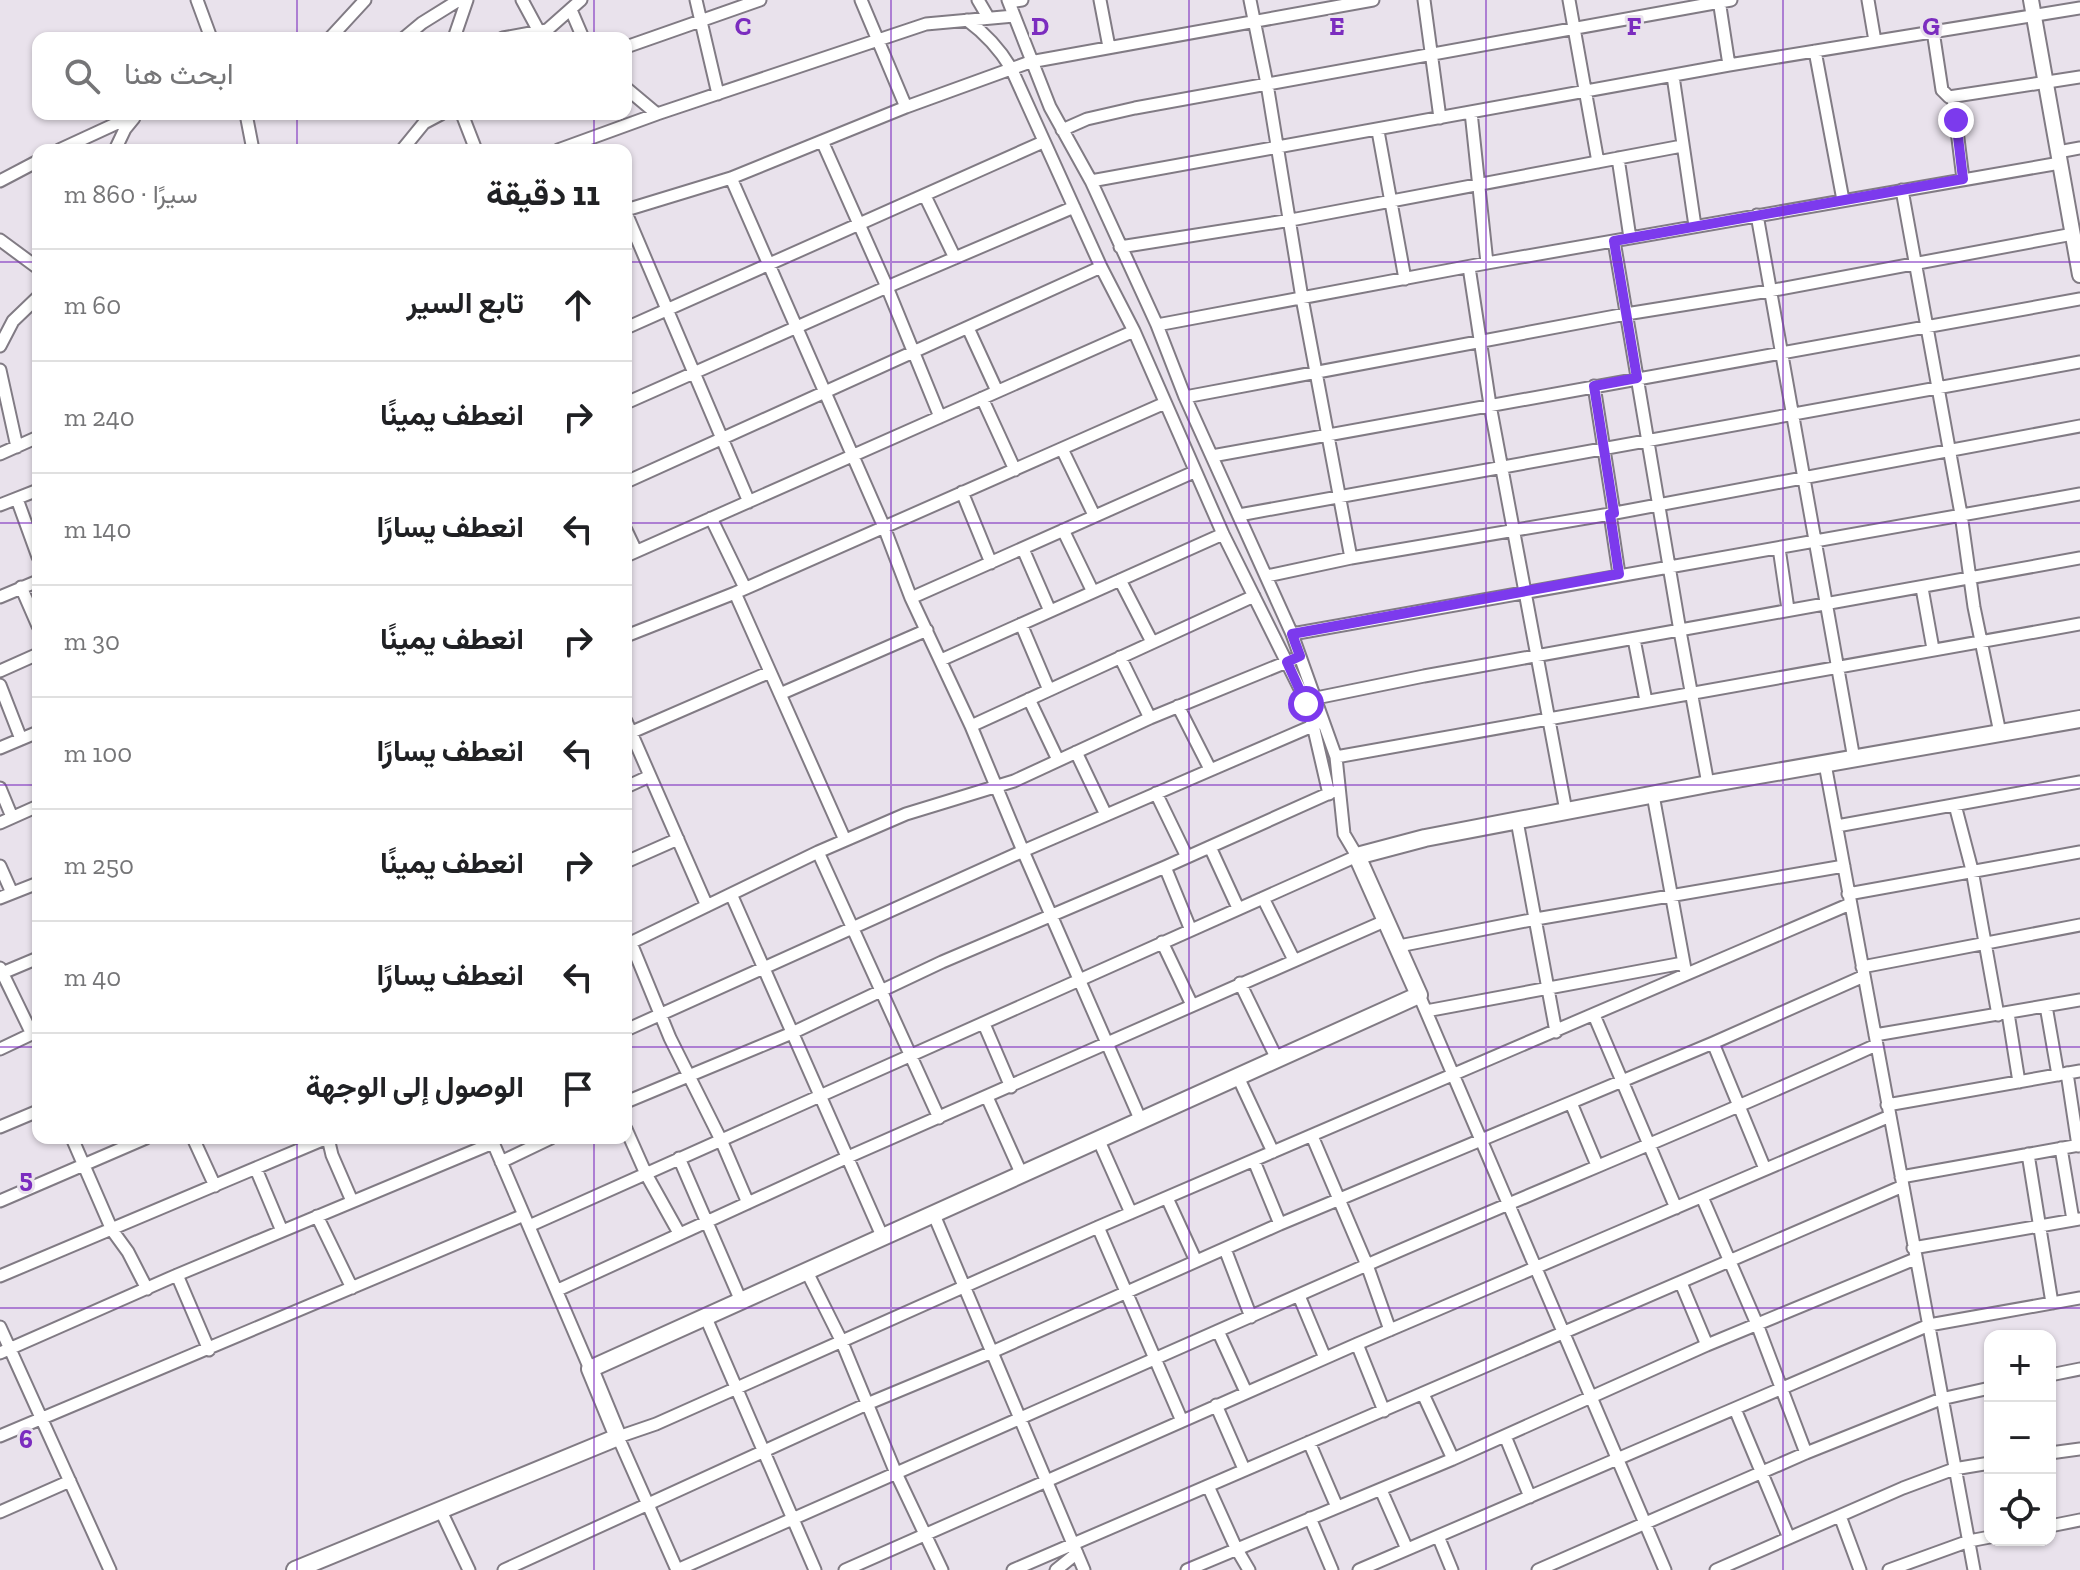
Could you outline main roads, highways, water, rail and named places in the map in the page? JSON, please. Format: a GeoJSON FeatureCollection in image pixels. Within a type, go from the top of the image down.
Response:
{"type":"FeatureCollection","features":[{"type":"Feature","properties":{"kind":"main road"},"geometry":{"type":"LineString","coordinates":[[299,1569],[618,1437],[590,1369],[1419,995],[1357,856],[1403,843],[1708,784],[2080,719]]}}]}
